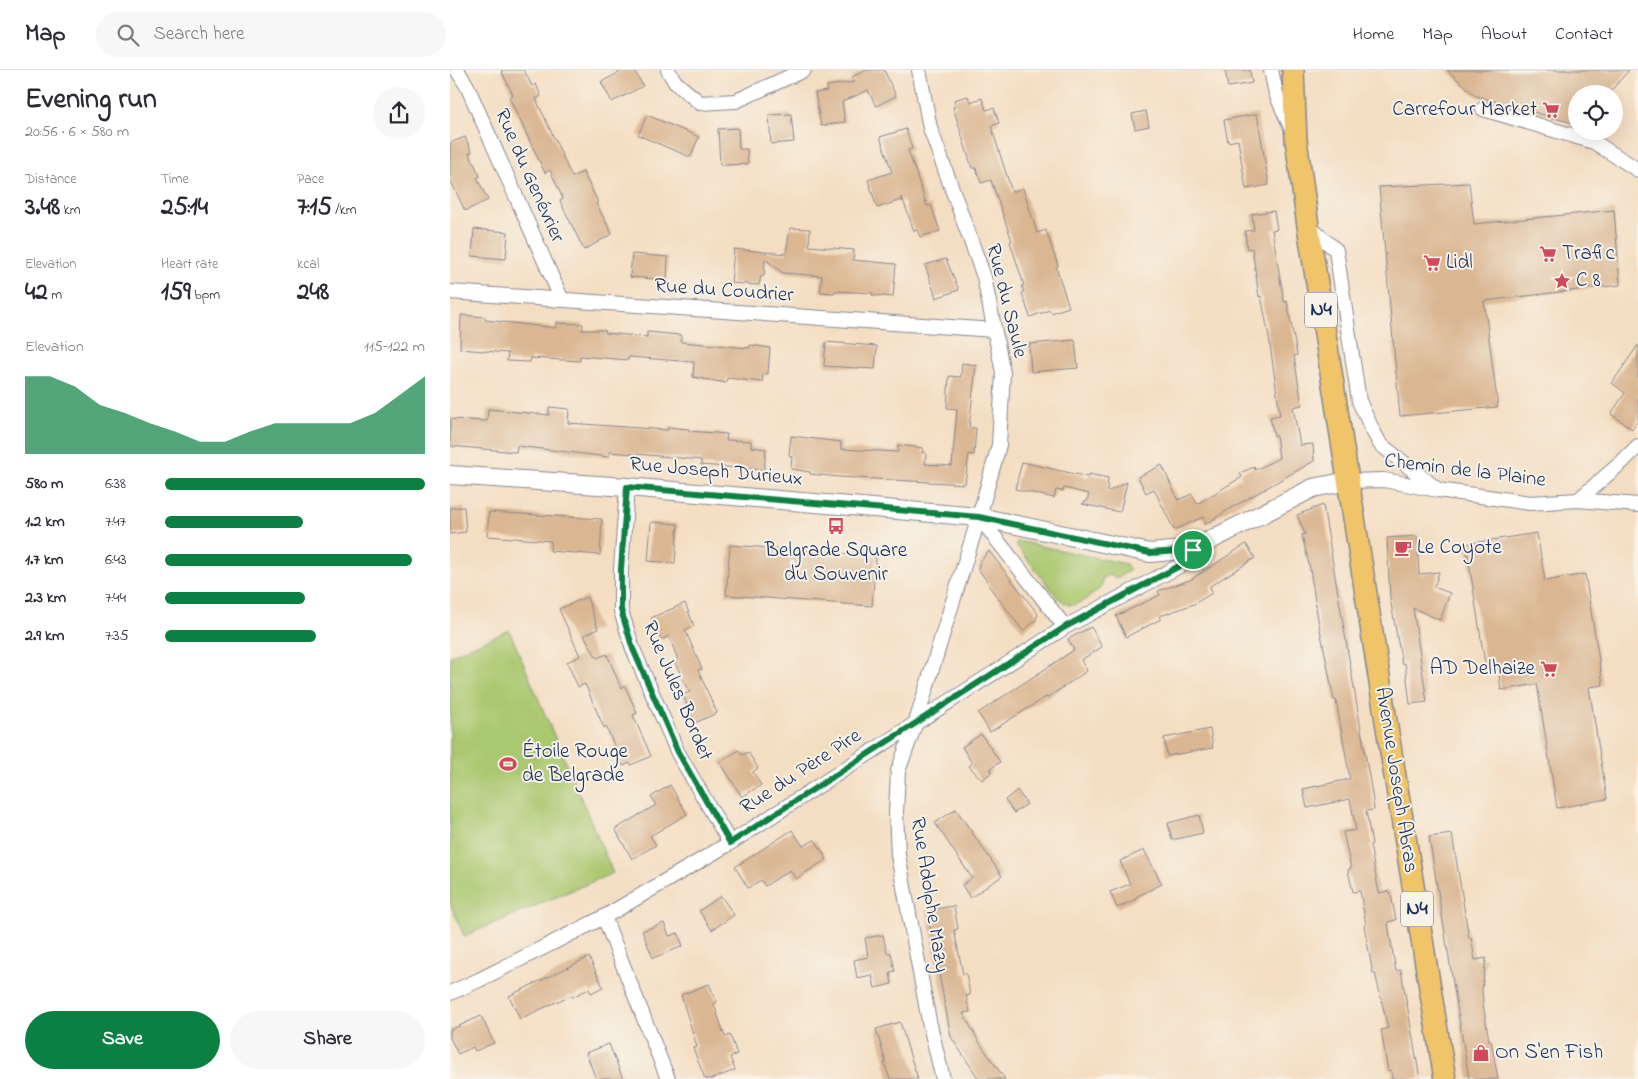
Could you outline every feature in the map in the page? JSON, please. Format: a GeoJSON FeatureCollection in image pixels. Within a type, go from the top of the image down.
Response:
{"type":"FeatureCollection","features":[{"type":"Feature","properties":{"kind":"main road","name":"N4"},"geometry":{"type":"LineString","coordinates":[[1293,70],[1296,140],[1348,481]]}},
{"type":"Feature","properties":{"kind":"main road","name":"Avenue Joseph Abras"},"geometry":{"type":"LineString","coordinates":[[1348,481],[1445,1079]]}},
{"type":"Feature","properties":{"kind":"street","name":"Rue du Genévrier"},"geometry":{"type":"LineString","coordinates":[[457,70],[467,86],[562,300]]}},
{"type":"Feature","properties":{"kind":"street"},"geometry":{"type":"LineString","coordinates":[[668,70],[675,82],[700,103],[736,101],[804,70]]}},
{"type":"Feature","properties":{"kind":"street","name":"Rue du Saule"},"geometry":{"type":"LineString","coordinates":[[919,70],[930,128],[984,277],[1003,373],[999,445],[979,517]]}},
{"type":"Feature","properties":{"kind":"street"},"geometry":{"type":"LineString","coordinates":[[1271,70],[1276,94],[1296,140]]}},
{"type":"Feature","properties":{"kind":"street"},"geometry":{"type":"LineString","coordinates":[[1483,109],[1594,142],[1638,169]]}},
{"type":"Feature","properties":{"kind":"street"},"geometry":{"type":"LineString","coordinates":[[1308,226],[1336,250],[1359,401],[1372,429],[1380,444],[1438,490]]}},
{"type":"Feature","properties":{"kind":"street","name":"Rue du Coudrier"},"geometry":{"type":"LineString","coordinates":[[450,292],[994,330]]}},
{"type":"Feature","properties":{"kind":"street"},"geometry":{"type":"LineString","coordinates":[[1578,500],[1638,446]]}},
{"type":"Feature","properties":{"kind":"street","name":"Rue Joseph Durieux"},"geometry":{"type":"LineString","coordinates":[[450,475],[627,487],[979,517],[1150,553],[1193,550]]}},
{"type":"Feature","properties":{"kind":"street","name":"Chemin de la Plaine"},"geometry":{"type":"LineString","coordinates":[[1348,481],[1384,480],[1530,503],[1578,500],[1638,505]]}},
{"type":"Feature","properties":{"kind":"street"},"geometry":{"type":"LineString","coordinates":[[916,722],[1065,627],[1185,563],[1193,550],[1313,488],[1348,481]]}},
{"type":"Feature","properties":{"kind":"street","name":"Rue Jules Bordet"},"geometry":{"type":"LineString","coordinates":[[627,487],[621,569],[621,610],[633,649],[678,752],[730,843]]}},
{"type":"Feature","properties":{"kind":"street"},"geometry":{"type":"LineString","coordinates":[[979,517],[1065,627]]}},
{"type":"Feature","properties":{"kind":"street","name":"Rue Adolphe Mazy"},"geometry":{"type":"LineString","coordinates":[[944,1079],[929,1021],[898,855],[896,813],[898,771],[916,722],[979,517]]}},
{"type":"Feature","properties":{"kind":"street","name":"Rue du Père Pire"},"geometry":{"type":"LineString","coordinates":[[450,993],[480,980],[604,917],[730,843],[916,722]]}},
{"type":"Feature","properties":{"kind":"street"},"geometry":{"type":"LineString","coordinates":[[604,917],[668,1079]]}},
{"type":"Feature","properties":{"kind":"green space"},"geometry":{"type":"Polygon","coordinates":[[[1017,541],[1126,564],[1130,570],[1117,578],[1109,575],[1102,579],[1102,587],[1091,596],[1073,605],[1069,605],[1059,599],[1016,545],[1017,541]]]}},
{"type":"Feature","properties":{"kind":"green space","name":"Étoile Rouge de Belgrade"},"geometry":{"type":"Polygon","coordinates":[[[509,630],[613,873],[464,936],[450,903],[450,656],[509,630]]]}},
{"type":"Feature","properties":{"kind":"building"},"geometry":{"type":"Polygon","coordinates":[[[501,70],[524,70],[532,86],[536,84],[541,96],[536,99],[572,177],[583,172],[598,202],[596,203],[612,234],[584,250],[560,201],[563,199],[550,170],[545,173],[509,97],[513,95],[501,70]]]}},
{"type":"Feature","properties":{"kind":"building"},"geometry":{"type":"Polygon","coordinates":[[[624,70],[634,70],[643,86],[612,102],[601,82],[624,70]]]}},
{"type":"Feature","properties":{"kind":"building"},"geometry":{"type":"Polygon","coordinates":[[[867,70],[884,70],[896,96],[876,106],[868,90],[842,102],[845,122],[821,126],[815,93],[827,91],[827,86],[855,82],[852,77],[867,70]]]}},
{"type":"Feature","properties":{"kind":"building"},"geometry":{"type":"Polygon","coordinates":[[[1225,70],[1250,70],[1252,83],[1228,87],[1225,70]]]}},
{"type":"Feature","properties":{"kind":"building","name":"Carrefour Market"},"geometry":{"type":"Polygon","coordinates":[[[1447,70],[1629,70],[1616,85],[1568,85],[1568,122],[1476,96],[1447,70]]]}},
{"type":"Feature","properties":{"kind":"building"},"geometry":{"type":"Polygon","coordinates":[[[968,96],[970,102],[982,98],[986,110],[994,108],[999,123],[991,126],[1012,192],[1023,188],[1037,233],[1046,230],[1069,307],[1051,313],[1050,310],[1030,317],[1022,293],[1024,292],[1022,286],[1024,285],[1010,242],[1012,241],[991,180],[981,183],[976,168],[972,168],[953,107],[956,106],[954,100],[968,96]]]}},
{"type":"Feature","properties":{"kind":"building"},"geometry":{"type":"Polygon","coordinates":[[[1146,111],[1149,126],[1135,129],[1132,114],[1146,111]]]}},
{"type":"Feature","properties":{"kind":"building"},"geometry":{"type":"Polygon","coordinates":[[[791,114],[794,142],[771,144],[769,115],[791,114]]]}},
{"type":"Feature","properties":{"kind":"building"},"geometry":{"type":"Polygon","coordinates":[[[1257,114],[1269,185],[1246,189],[1238,140],[1228,142],[1224,120],[1257,114]]]}},
{"type":"Feature","properties":{"kind":"building"},"geometry":{"type":"Polygon","coordinates":[[[647,115],[699,137],[690,157],[638,135],[647,115]]]}},
{"type":"Feature","properties":{"kind":"building"},"geometry":{"type":"Polygon","coordinates":[[[738,128],[739,149],[747,149],[748,164],[720,165],[718,129],[738,128]]]}},
{"type":"Feature","properties":{"kind":"building"},"geometry":{"type":"Polygon","coordinates":[[[906,129],[912,149],[908,150],[927,206],[931,205],[940,231],[920,237],[917,230],[914,231],[902,197],[902,202],[901,200],[877,208],[868,180],[892,172],[880,137],[906,129]]]}},
{"type":"Feature","properties":{"kind":"building"},"geometry":{"type":"Polygon","coordinates":[[[465,137],[472,152],[469,153],[480,176],[477,178],[488,200],[465,211],[450,179],[450,143],[465,137]]]}},
{"type":"Feature","properties":{"kind":"building","name":"Lidl"},"geometry":{"type":"Polygon","coordinates":[[[1469,183],[1474,224],[1614,210],[1620,285],[1484,301],[1498,407],[1400,416],[1379,187],[1469,183]]]}},
{"type":"Feature","properties":{"kind":"building"},"geometry":{"type":"Polygon","coordinates":[[[1274,211],[1277,229],[1272,230],[1284,302],[1287,301],[1297,355],[1294,356],[1302,405],[1293,407],[1300,445],[1313,444],[1314,461],[1206,524],[1203,517],[1174,530],[1154,489],[1146,493],[1138,477],[1162,465],[1178,500],[1192,494],[1197,504],[1242,477],[1240,473],[1254,467],[1255,470],[1279,458],[1276,435],[1274,436],[1270,417],[1280,415],[1269,337],[1261,296],[1259,297],[1252,248],[1247,249],[1245,231],[1254,230],[1252,214],[1274,211]]]}},
{"type":"Feature","properties":{"kind":"building"},"geometry":{"type":"Polygon","coordinates":[[[790,228],[810,229],[809,246],[854,250],[853,260],[896,264],[893,297],[872,295],[873,293],[820,292],[822,276],[783,273],[765,259],[764,276],[761,276],[759,285],[731,283],[734,249],[786,254],[790,228]]]}},
{"type":"Feature","properties":{"kind":"building"},"geometry":{"type":"Polygon","coordinates":[[[474,229],[508,232],[506,259],[472,256],[474,229]]]}},
{"type":"Feature","properties":{"kind":"building"},"geometry":{"type":"Polygon","coordinates":[[[632,254],[668,257],[667,280],[630,277],[632,254]]]}},
{"type":"Feature","properties":{"kind":"building"},"geometry":{"type":"Polygon","coordinates":[[[946,259],[959,290],[936,298],[925,265],[946,259]]]}},
{"type":"Feature","properties":{"kind":"building"},"geometry":{"type":"Polygon","coordinates":[[[461,315],[485,317],[485,320],[556,328],[556,323],[583,324],[582,330],[605,330],[606,333],[647,337],[647,332],[681,335],[681,342],[750,348],[750,345],[770,348],[768,374],[763,374],[762,382],[727,378],[726,383],[693,377],[694,362],[629,357],[628,360],[580,356],[580,361],[531,358],[530,362],[507,361],[508,353],[460,349],[461,315]]]}},
{"type":"Feature","properties":{"kind":"building"},"geometry":{"type":"Polygon","coordinates":[[[1075,340],[1078,368],[1031,372],[1029,344],[1075,340]]]}},
{"type":"Feature","properties":{"kind":"building"},"geometry":{"type":"Polygon","coordinates":[[[826,342],[877,346],[875,369],[824,366],[826,342]]]}},
{"type":"Feature","properties":{"kind":"building"},"geometry":{"type":"Polygon","coordinates":[[[1638,345],[1638,420],[1632,429],[1611,414],[1625,393],[1612,383],[1638,345]]]}},
{"type":"Feature","properties":{"kind":"building"},"geometry":{"type":"Polygon","coordinates":[[[962,363],[976,365],[969,428],[976,428],[974,455],[969,454],[965,484],[839,477],[810,474],[810,472],[791,469],[792,457],[789,455],[791,436],[841,442],[841,449],[898,452],[898,445],[923,448],[922,452],[926,453],[925,464],[952,466],[957,409],[947,408],[949,376],[961,377],[962,363]]]}},
{"type":"Feature","properties":{"kind":"building"},"geometry":{"type":"Polygon","coordinates":[[[549,407],[569,409],[568,423],[668,430],[668,427],[689,429],[689,431],[727,434],[726,440],[751,441],[751,447],[766,449],[764,470],[701,465],[701,460],[609,452],[609,457],[517,446],[516,452],[450,446],[450,419],[487,421],[488,409],[549,415],[549,407]]]}},
{"type":"Feature","properties":{"kind":"building"},"geometry":{"type":"Polygon","coordinates":[[[1022,462],[1088,477],[1089,474],[1108,478],[1107,492],[1127,482],[1120,512],[1082,504],[1087,501],[1089,494],[1064,488],[1063,491],[1056,490],[1054,498],[1015,489],[1022,462]]]}},
{"type":"Feature","properties":{"kind":"building"},"geometry":{"type":"Polygon","coordinates":[[[1323,505],[1372,794],[1374,810],[1366,811],[1372,844],[1370,845],[1379,893],[1390,891],[1393,905],[1396,920],[1388,922],[1390,937],[1396,971],[1401,970],[1420,1079],[1392,1079],[1391,1070],[1388,1071],[1381,1030],[1388,1028],[1375,973],[1373,974],[1360,891],[1353,892],[1348,870],[1351,868],[1343,832],[1356,830],[1350,799],[1307,808],[1303,789],[1350,779],[1336,700],[1334,700],[1302,535],[1305,534],[1297,515],[1323,505]]]}},
{"type":"Feature","properties":{"kind":"building"},"geometry":{"type":"Polygon","coordinates":[[[464,507],[466,532],[450,534],[450,508],[464,507]]]}},
{"type":"Feature","properties":{"kind":"building"},"geometry":{"type":"Polygon","coordinates":[[[489,512],[602,519],[600,555],[550,551],[551,541],[487,536],[489,512]]]}},
{"type":"Feature","properties":{"kind":"building"},"geometry":{"type":"Polygon","coordinates":[[[651,522],[678,524],[675,563],[648,561],[651,522]]]}},
{"type":"Feature","properties":{"kind":"building","name":"AD Delhaize"},"geometry":{"type":"Polygon","coordinates":[[[1537,533],[1545,581],[1585,574],[1603,685],[1589,687],[1607,799],[1557,808],[1537,684],[1501,690],[1498,668],[1486,670],[1466,544],[1537,533]]]}},
{"type":"Feature","properties":{"kind":"building"},"geometry":{"type":"Polygon","coordinates":[[[1417,536],[1419,574],[1439,572],[1434,587],[1450,593],[1440,620],[1413,608],[1427,702],[1410,704],[1405,663],[1402,664],[1390,598],[1387,538],[1417,536]]]}},
{"type":"Feature","properties":{"kind":"building"},"geometry":{"type":"Polygon","coordinates":[[[1246,544],[1255,558],[1210,586],[1212,593],[1194,604],[1160,616],[1161,619],[1126,637],[1116,616],[1160,595],[1158,591],[1190,580],[1246,544]]]}},
{"type":"Feature","properties":{"kind":"building"},"geometry":{"type":"Polygon","coordinates":[[[730,545],[876,556],[872,606],[726,595],[730,545]]]}},
{"type":"Feature","properties":{"kind":"building"},"geometry":{"type":"Polygon","coordinates":[[[989,551],[1038,614],[1036,620],[1023,631],[978,569],[980,562],[989,551]]]}},
{"type":"Feature","properties":{"kind":"building"},"geometry":{"type":"Polygon","coordinates":[[[587,597],[598,629],[584,635],[597,658],[607,654],[621,688],[625,686],[637,713],[633,715],[651,756],[631,765],[630,763],[623,766],[585,684],[578,687],[567,662],[580,656],[559,609],[587,597]]]}},
{"type":"Feature","properties":{"kind":"building"},"geometry":{"type":"Polygon","coordinates":[[[685,603],[694,626],[685,630],[702,669],[698,670],[717,713],[695,723],[683,695],[690,692],[675,663],[678,660],[669,636],[661,640],[651,618],[685,603]]]}},
{"type":"Feature","properties":{"kind":"building"},"geometry":{"type":"Polygon","coordinates":[[[1091,627],[1102,647],[1081,660],[1087,671],[1047,698],[990,732],[978,713],[1074,650],[1068,639],[1091,627]]]}},
{"type":"Feature","properties":{"kind":"building"},"geometry":{"type":"Polygon","coordinates":[[[1210,729],[1213,748],[1167,756],[1164,738],[1210,729]]]}},
{"type":"Feature","properties":{"kind":"building"},"geometry":{"type":"Polygon","coordinates":[[[981,734],[1000,762],[990,769],[992,772],[982,780],[969,766],[972,763],[962,747],[981,734]]]}},
{"type":"Feature","properties":{"kind":"building"},"geometry":{"type":"Polygon","coordinates":[[[739,750],[742,755],[748,752],[758,768],[753,772],[761,785],[742,797],[720,762],[739,750]]]}},
{"type":"Feature","properties":{"kind":"building"},"geometry":{"type":"Polygon","coordinates":[[[670,785],[687,814],[650,836],[656,845],[632,859],[615,829],[656,805],[651,797],[670,785]]]}},
{"type":"Feature","properties":{"kind":"building"},"geometry":{"type":"Polygon","coordinates":[[[1017,790],[1027,804],[1014,813],[1005,800],[1017,790]]]}},
{"type":"Feature","properties":{"kind":"building"},"geometry":{"type":"Polygon","coordinates":[[[956,809],[1002,876],[970,898],[962,885],[972,878],[935,823],[956,809]]]}},
{"type":"Feature","properties":{"kind":"building"},"geometry":{"type":"Polygon","coordinates":[[[1199,815],[1203,833],[1172,840],[1168,823],[1199,815]]]}},
{"type":"Feature","properties":{"kind":"building"},"geometry":{"type":"Polygon","coordinates":[[[792,830],[803,846],[815,840],[827,859],[796,879],[790,870],[765,886],[761,880],[748,888],[735,867],[792,830]]]}},
{"type":"Feature","properties":{"kind":"building"},"geometry":{"type":"Polygon","coordinates":[[[1452,834],[1469,938],[1471,938],[1475,960],[1486,958],[1482,989],[1483,1003],[1498,1079],[1469,1079],[1429,837],[1452,834]]]}},
{"type":"Feature","properties":{"kind":"building"},"geometry":{"type":"Polygon","coordinates":[[[1144,850],[1162,884],[1117,908],[1110,892],[1130,884],[1120,861],[1144,850]]]}},
{"type":"Feature","properties":{"kind":"building"},"geometry":{"type":"Polygon","coordinates":[[[721,896],[734,915],[712,930],[699,911],[721,896]]]}},
{"type":"Feature","properties":{"kind":"building"},"geometry":{"type":"Polygon","coordinates":[[[954,906],[958,929],[954,930],[963,974],[966,973],[970,995],[966,996],[970,1012],[963,1013],[979,1042],[1005,1079],[979,1079],[951,1037],[927,910],[954,906]]]}},
{"type":"Feature","properties":{"kind":"building"},"geometry":{"type":"Polygon","coordinates":[[[664,923],[669,936],[678,933],[683,946],[653,958],[642,931],[664,923]]]}},
{"type":"Feature","properties":{"kind":"building"},"geometry":{"type":"Polygon","coordinates":[[[883,935],[887,953],[891,953],[895,971],[890,972],[892,984],[875,988],[872,975],[857,978],[854,960],[868,957],[865,938],[883,935]]]}},
{"type":"Feature","properties":{"kind":"building"},"geometry":{"type":"Polygon","coordinates":[[[589,957],[603,987],[591,993],[589,989],[572,997],[571,995],[520,1019],[509,996],[589,957]]]}},
{"type":"Feature","properties":{"kind":"building"},"geometry":{"type":"Polygon","coordinates":[[[709,984],[717,1002],[714,1004],[725,1037],[730,1035],[737,1054],[730,1057],[735,1070],[712,1079],[705,1079],[693,1048],[697,1047],[681,995],[709,984]]]}},
{"type":"Feature","properties":{"kind":"building"},"geometry":{"type":"Polygon","coordinates":[[[481,1016],[494,1043],[475,1051],[473,1047],[458,1054],[450,1038],[450,1030],[481,1016]]]}},
{"type":"Feature","properties":{"kind":"building"},"geometry":{"type":"Polygon","coordinates":[[[900,1022],[918,1079],[890,1079],[884,1063],[886,1063],[876,1029],[900,1022]]]}},
{"type":"Feature","properties":{"kind":"building"},"geometry":{"type":"Polygon","coordinates":[[[609,1044],[623,1079],[596,1079],[586,1053],[609,1044]]]}},
{"type":"Feature","properties":{"kind":"place","name":"Carrefour Market"},"geometry":{"type":"Point","coordinates":[1551,110]}},
{"type":"Feature","properties":{"kind":"place","name":"Trafic"},"geometry":{"type":"Point","coordinates":[1548,254]}},
{"type":"Feature","properties":{"kind":"place","name":"Lidl"},"geometry":{"type":"Point","coordinates":[1432,263]}},
{"type":"Feature","properties":{"kind":"place","name":"C 8"},"geometry":{"type":"Point","coordinates":[1562,281]}},
{"type":"Feature","properties":{"kind":"place","name":"Belgrade Square du Souvenir"},"geometry":{"type":"Point","coordinates":[836,526]}},
{"type":"Feature","properties":{"kind":"place","name":"Le Coyote"},"geometry":{"type":"Point","coordinates":[1403,548]}},
{"type":"Feature","properties":{"kind":"place","name":"AD Delhaize"},"geometry":{"type":"Point","coordinates":[1549,669]}},
{"type":"Feature","properties":{"kind":"place","name":"Étoile Rouge de Belgrade"},"geometry":{"type":"Point","coordinates":[508,764]}},
{"type":"Feature","properties":{"kind":"place","name":"On S'en Fish"},"geometry":{"type":"Point","coordinates":[1481,1053]}},
{"type":"Feature","properties":{"kind":"route"},"geometry":{"type":"LineString","coordinates":[[627,487],[979,517],[1150,553],[1193,550],[1185,563],[1065,627],[730,843],[678,752],[633,649],[621,610],[621,569],[627,487]]}}]}
